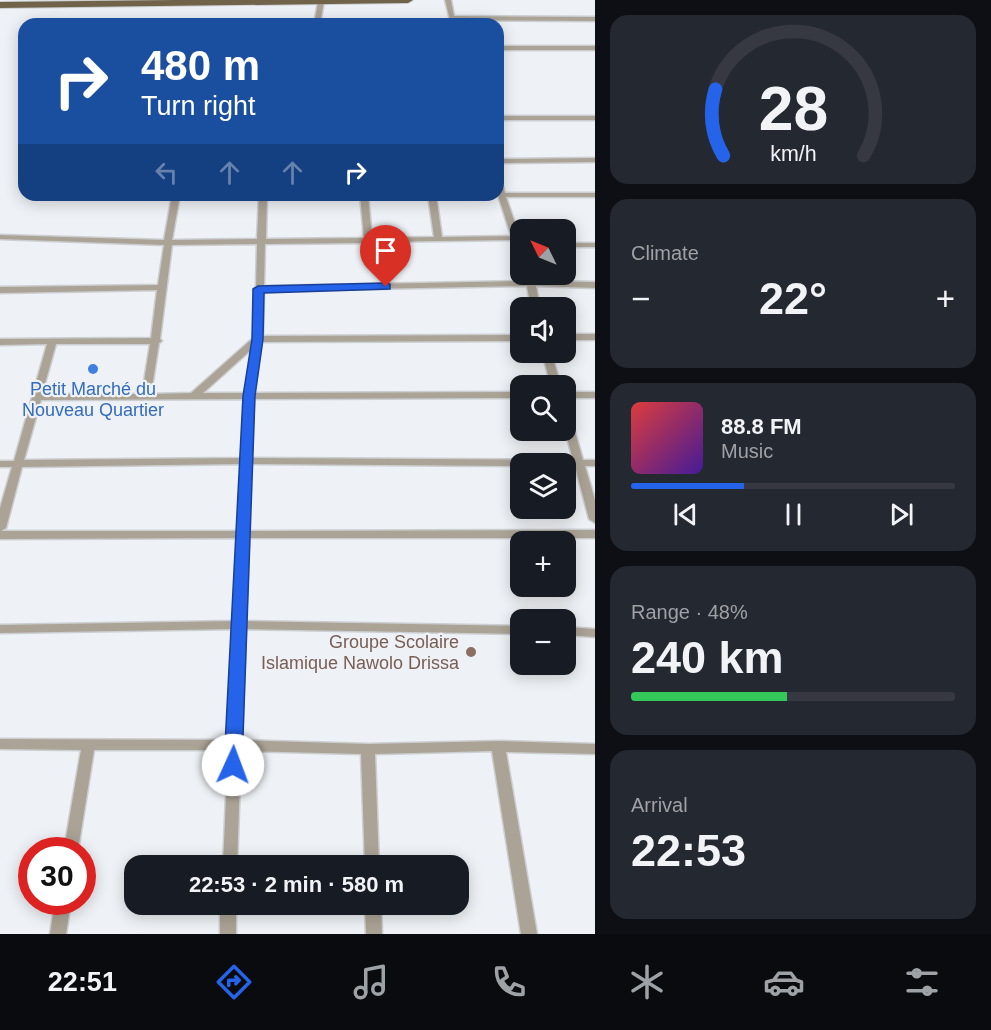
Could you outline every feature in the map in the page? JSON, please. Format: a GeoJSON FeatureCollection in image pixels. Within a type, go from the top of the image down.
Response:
{"type":"FeatureCollection","features":[{"type":"Feature","properties":{"kind":"main road"},"geometry":{"type":"LineString","coordinates":[[19,4],[297,0]]}},
{"type":"Feature","properties":{"kind":"main road"},"geometry":{"type":"LineString","coordinates":[[0,5],[114,1],[408,0]]}},
{"type":"Feature","properties":{"kind":"street"},"geometry":{"type":"LineString","coordinates":[[448,0],[451,18]]}},
{"type":"Feature","properties":{"kind":"street"},"geometry":{"type":"LineString","coordinates":[[318,18],[321,2]]}},
{"type":"Feature","properties":{"kind":"street"},"geometry":{"type":"LineString","coordinates":[[504,21],[595,20]]}},
{"type":"Feature","properties":{"kind":"street"},"geometry":{"type":"LineString","coordinates":[[504,48],[595,48]]}},
{"type":"Feature","properties":{"kind":"street"},"geometry":{"type":"LineString","coordinates":[[504,118],[595,118]]}},
{"type":"Feature","properties":{"kind":"street"},"geometry":{"type":"LineString","coordinates":[[504,161],[595,160]]}},
{"type":"Feature","properties":{"kind":"street"},"geometry":{"type":"LineString","coordinates":[[504,195],[595,195]]}},
{"type":"Feature","properties":{"kind":"street"},"geometry":{"type":"LineString","coordinates":[[146,397],[157,341],[167,243],[175,201]]}},
{"type":"Feature","properties":{"kind":"street"},"geometry":{"type":"LineString","coordinates":[[230,855],[249,396],[258,339],[263,201]]}},
{"type":"Feature","properties":{"kind":"street"},"geometry":{"type":"LineString","coordinates":[[365,201],[368,242]]}},
{"type":"Feature","properties":{"kind":"street"},"geometry":{"type":"LineString","coordinates":[[433,201],[438,240]]}},
{"type":"Feature","properties":{"kind":"street"},"geometry":{"type":"LineString","coordinates":[[504,201],[510,219]]}},
{"type":"Feature","properties":{"kind":"street"},"geometry":{"type":"LineString","coordinates":[[0,237],[167,243],[438,240],[510,244]]}},
{"type":"Feature","properties":{"kind":"street"},"geometry":{"type":"LineString","coordinates":[[576,245],[595,245]]}},
{"type":"Feature","properties":{"kind":"street"},"geometry":{"type":"LineString","coordinates":[[258,289],[510,280]]}},
{"type":"Feature","properties":{"kind":"street"},"geometry":{"type":"LineString","coordinates":[[576,283],[595,285]]}},
{"type":"Feature","properties":{"kind":"street"},"geometry":{"type":"LineString","coordinates":[[0,290],[163,288]]}},
{"type":"Feature","properties":{"kind":"street"},"geometry":{"type":"LineString","coordinates":[[576,338],[595,337]]}},
{"type":"Feature","properties":{"kind":"street"},"geometry":{"type":"LineString","coordinates":[[194,396],[258,339],[510,338]]}},
{"type":"Feature","properties":{"kind":"street"},"geometry":{"type":"LineString","coordinates":[[0,342],[157,341]]}},
{"type":"Feature","properties":{"kind":"street"},"geometry":{"type":"LineString","coordinates":[[0,528],[52,342]]}},
{"type":"Feature","properties":{"kind":"street"},"geometry":{"type":"LineString","coordinates":[[38,397],[510,395]]}},
{"type":"Feature","properties":{"kind":"street"},"geometry":{"type":"LineString","coordinates":[[576,395],[595,395]]}},
{"type":"Feature","properties":{"kind":"street"},"geometry":{"type":"LineString","coordinates":[[573,441],[595,519]]}},
{"type":"Feature","properties":{"kind":"street"},"geometry":{"type":"LineString","coordinates":[[0,464],[247,461],[595,463]]}},
{"type":"Feature","properties":{"kind":"street"},"geometry":{"type":"LineString","coordinates":[[0,536],[595,534]]}},
{"type":"Feature","properties":{"kind":"street"},"geometry":{"type":"LineString","coordinates":[[0,629],[240,624],[510,630]]}},
{"type":"Feature","properties":{"kind":"street"},"geometry":{"type":"LineString","coordinates":[[576,632],[595,633]]}},
{"type":"Feature","properties":{"kind":"street"},"geometry":{"type":"LineString","coordinates":[[0,744],[234,745],[368,749],[498,746],[595,749]]}},
{"type":"Feature","properties":{"kind":"street"},"geometry":{"type":"LineString","coordinates":[[73,837],[88,746]]}},
{"type":"Feature","properties":{"kind":"street"},"geometry":{"type":"LineString","coordinates":[[498,746],[528,934]]}},
{"type":"Feature","properties":{"kind":"street"},"geometry":{"type":"LineString","coordinates":[[368,749],[372,855]]}},
{"type":"Feature","properties":{"kind":"street"},"geometry":{"type":"LineString","coordinates":[[58,934],[61,915]]}},
{"type":"Feature","properties":{"kind":"street"},"geometry":{"type":"LineString","coordinates":[[228,915],[228,934]]}},
{"type":"Feature","properties":{"kind":"street"},"geometry":{"type":"LineString","coordinates":[[373,915],[374,934]]}},
{"type":"Feature","properties":{"kind":"place","name":"Petit Marché du Nouveau Quartier"},"geometry":{"type":"Point","coordinates":[93,369]}},
{"type":"Feature","properties":{"kind":"place","name":"Groupe Scolaire Islamique Nawolo Drissa"},"geometry":{"type":"Point","coordinates":[471,652]}},
{"type":"Feature","properties":{"kind":"route"},"geometry":{"type":"LineString","coordinates":[[233,765],[249,396],[258,339],[258,289],[386,287]]}}]}
